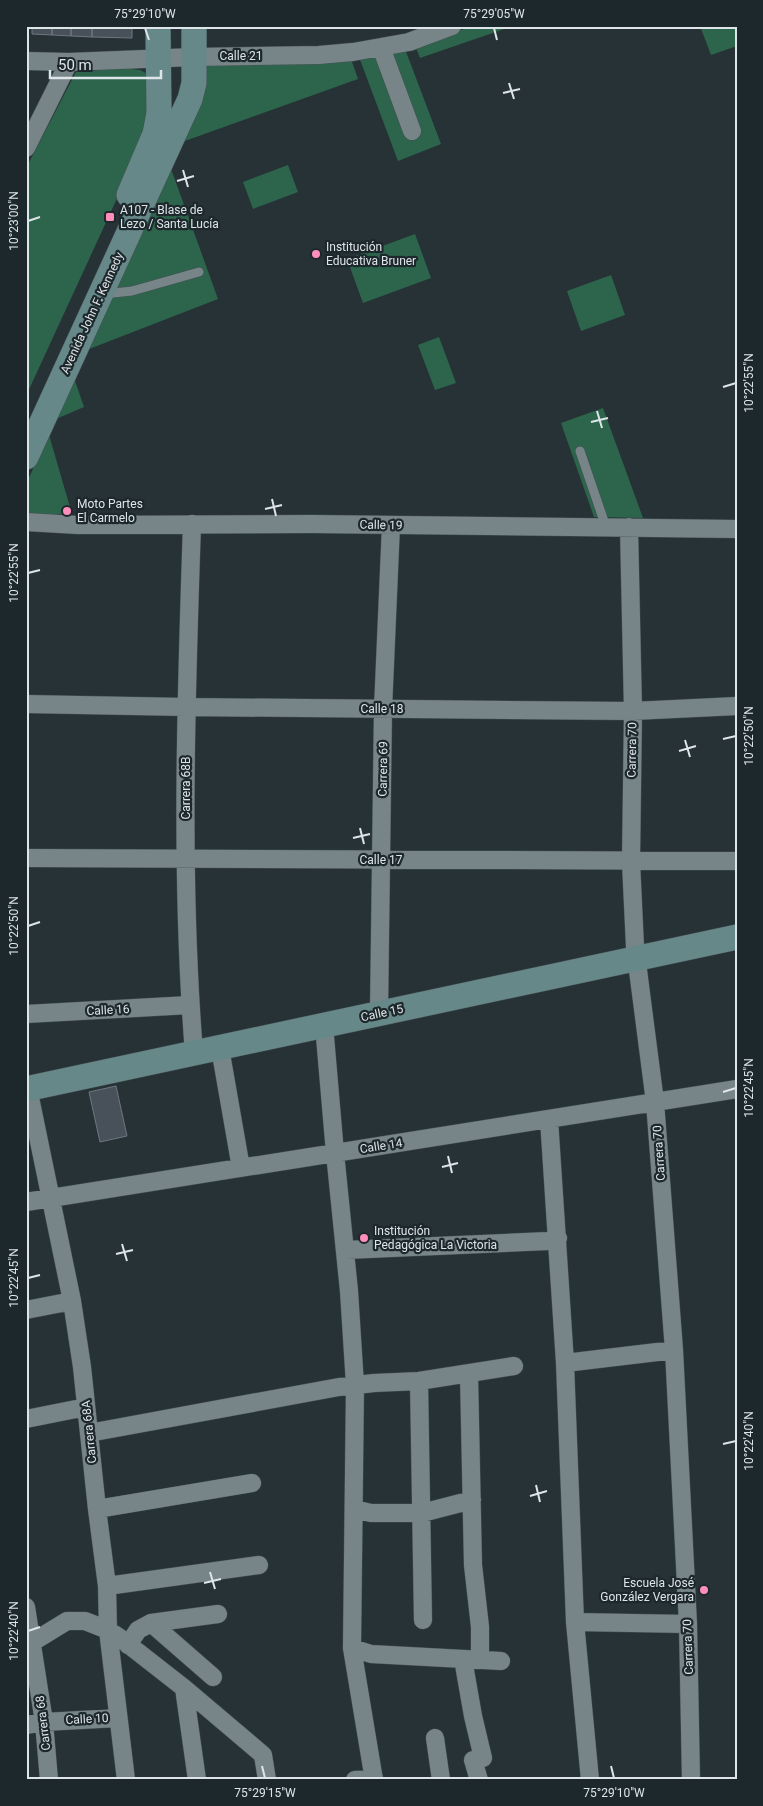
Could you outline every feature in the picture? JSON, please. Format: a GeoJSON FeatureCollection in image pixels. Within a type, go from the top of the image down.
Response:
{"type":"FeatureCollection","features":[{"type":"Feature","properties":{"kind":"street","name":"Avenida John F. Kennedy"},"geometry":{"type":"LineString","coordinates":[[26,457],[87,288],[155,134],[159,113],[158,26]]}},
{"type":"Feature","properties":{"kind":"street","name":"Avenida John F. Kennedy"},"geometry":{"type":"LineString","coordinates":[[38,423],[101,294],[190,99],[194,83],[194,26]]}},
{"type":"Feature","properties":{"kind":"street","name":"Calle 21"},"geometry":{"type":"LineString","coordinates":[[26,61],[69,62],[194,56],[319,55],[409,42],[452,26]]}},
{"type":"Feature","properties":{"kind":"street"},"geometry":{"type":"LineString","coordinates":[[381,47],[412,131]]}},
{"type":"Feature","properties":{"kind":"street"},"geometry":{"type":"LineString","coordinates":[[26,148],[69,62]]}},
{"type":"Feature","properties":{"kind":"street","name":"Calle 19"},"geometry":{"type":"LineString","coordinates":[[26,522],[78,525],[391,525],[737,529]]}},
{"type":"Feature","properties":{"kind":"street","name":"Carrera 68B"},"geometry":{"type":"LineString","coordinates":[[192,524],[186,707],[185,859],[190,1006],[194,1053]]}},
{"type":"Feature","properties":{"kind":"street","name":"Carrera 69"},"geometry":{"type":"LineString","coordinates":[[379,1013],[383,709],[391,525]]}},
{"type":"Feature","properties":{"kind":"street","name":"Carrera 70"},"geometry":{"type":"LineString","coordinates":[[629,527],[633,710],[631,862],[636,958],[655,1102],[674,1350],[688,1624],[691,1780]]}},
{"type":"Feature","properties":{"kind":"street","name":"Calle 18"},"geometry":{"type":"LineString","coordinates":[[26,704],[633,710],[737,706]]}},
{"type":"Feature","properties":{"kind":"street","name":"Calle 17"},"geometry":{"type":"LineString","coordinates":[[26,858],[737,861]]}},
{"type":"Feature","properties":{"kind":"street","name":"Calle 15"},"geometry":{"type":"LineString","coordinates":[[27,1089],[737,937]]}},
{"type":"Feature","properties":{"kind":"street","name":"Calle 16"},"geometry":{"type":"LineString","coordinates":[[26,1014],[190,1006]]}},
{"type":"Feature","properties":{"kind":"street"},"geometry":{"type":"LineString","coordinates":[[324,1025],[335,1153],[346,1250],[355,1385],[352,1648],[374,1779],[355,1780]]}},
{"type":"Feature","properties":{"kind":"street"},"geometry":{"type":"LineString","coordinates":[[220,1048],[241,1168]]}},
{"type":"Feature","properties":{"kind":"street","name":"Carrera 68A"},"geometry":{"type":"LineString","coordinates":[[27,1089],[72,1301],[82,1367],[107,1586],[108,1630],[126,1780]]}},
{"type":"Feature","properties":{"kind":"street","name":"Calle 14"},"geometry":{"type":"LineString","coordinates":[[26,1202],[737,1089]]}},
{"type":"Feature","properties":{"kind":"street"},"geometry":{"type":"LineString","coordinates":[[549,1119],[566,1363],[575,1622],[590,1780]]}},
{"type":"Feature","properties":{"kind":"street"},"geometry":{"type":"LineString","coordinates":[[346,1250],[558,1238]]}},
{"type":"Feature","properties":{"kind":"street"},"geometry":{"type":"LineString","coordinates":[[26,1310],[72,1301]]}},
{"type":"Feature","properties":{"kind":"street"},"geometry":{"type":"LineString","coordinates":[[566,1363],[674,1350]]}},
{"type":"Feature","properties":{"kind":"street"},"geometry":{"type":"LineString","coordinates":[[89,1433],[355,1385],[419,1382],[514,1366]]}},
{"type":"Feature","properties":{"kind":"street"},"geometry":{"type":"LineString","coordinates":[[469,1374],[474,1565],[480,1627],[471,1660],[473,1716],[483,1758],[473,1760],[479,1780]]}},
{"type":"Feature","properties":{"kind":"street"},"geometry":{"type":"LineString","coordinates":[[419,1382],[423,1620]]}},
{"type":"Feature","properties":{"kind":"street"},"geometry":{"type":"LineString","coordinates":[[26,1418],[86,1407]]}},
{"type":"Feature","properties":{"kind":"street"},"geometry":{"type":"LineString","coordinates":[[97,1509],[252,1483]]}},
{"type":"Feature","properties":{"kind":"street"},"geometry":{"type":"LineString","coordinates":[[354,1509],[371,1513],[422,1513],[472,1500]]}},
{"type":"Feature","properties":{"kind":"street"},"geometry":{"type":"LineString","coordinates":[[107,1586],[258,1565]]}},
{"type":"Feature","properties":{"kind":"street","name":"Carrera 68"},"geometry":{"type":"LineString","coordinates":[[26,1607],[44,1722],[49,1780]]}},
{"type":"Feature","properties":{"kind":"street"},"geometry":{"type":"LineString","coordinates":[[128,1645],[138,1630],[151,1623],[218,1614]]}},
{"type":"Feature","properties":{"kind":"street"},"geometry":{"type":"LineString","coordinates":[[31,1643],[67,1621],[84,1621],[108,1630],[184,1688],[263,1755],[267,1780]]}},
{"type":"Feature","properties":{"kind":"street"},"geometry":{"type":"LineString","coordinates":[[575,1622],[688,1624]]}},
{"type":"Feature","properties":{"kind":"street"},"geometry":{"type":"LineString","coordinates":[[151,1623],[213,1677]]}},
{"type":"Feature","properties":{"kind":"street"},"geometry":{"type":"LineString","coordinates":[[352,1648],[372,1654],[501,1661]]}},
{"type":"Feature","properties":{"kind":"street"},"geometry":{"type":"LineString","coordinates":[[184,1688],[197,1780]]}},
{"type":"Feature","properties":{"kind":"street","name":"Calle 10"},"geometry":{"type":"LineString","coordinates":[[26,1726],[44,1722],[118,1718]]}},
{"type":"Feature","properties":{"kind":"street"},"geometry":{"type":"LineString","coordinates":[[435,1738],[441,1780]]}},
{"type":"Feature","properties":{"kind":"lane"},"geometry":{"type":"LineString","coordinates":[[101,294],[132,291],[199,272]]}},
{"type":"Feature","properties":{"kind":"lane"},"geometry":{"type":"LineString","coordinates":[[580,451],[606,527]]}},
{"type":"Feature","properties":{"kind":"green space"},"geometry":{"type":"Polygon","coordinates":[[[473,26],[510,27],[420,58],[415,45],[473,26]]]}},
{"type":"Feature","properties":{"kind":"green space"},"geometry":{"type":"Polygon","coordinates":[[[700,26],[737,26],[737,46],[711,55],[700,26]]]}},
{"type":"Feature","properties":{"kind":"green space"},"geometry":{"type":"Polygon","coordinates":[[[405,49],[441,144],[398,161],[359,57],[405,49]]]}},
{"type":"Feature","properties":{"kind":"green space"},"geometry":{"type":"Polygon","coordinates":[[[351,59],[358,79],[182,142],[206,64],[320,64],[351,59]]]}},
{"type":"Feature","properties":{"kind":"green space"},"geometry":{"type":"Polygon","coordinates":[[[123,68],[140,70],[146,73],[151,103],[143,142],[26,396],[26,168],[76,72],[123,68]]]}},
{"type":"Feature","properties":{"kind":"green space"},"geometry":{"type":"Polygon","coordinates":[[[288,165],[298,192],[253,209],[243,182],[288,165]]]}},
{"type":"Feature","properties":{"kind":"green space"},"geometry":{"type":"Polygon","coordinates":[[[170,166],[218,299],[84,351],[170,166]]]}},
{"type":"Feature","properties":{"kind":"green space"},"geometry":{"type":"Polygon","coordinates":[[[415,234],[431,278],[363,303],[347,259],[415,234]]]}},
{"type":"Feature","properties":{"kind":"green space"},"geometry":{"type":"Polygon","coordinates":[[[611,275],[625,315],[581,331],[567,291],[611,275]]]}},
{"type":"Feature","properties":{"kind":"green space"},"geometry":{"type":"Polygon","coordinates":[[[439,337],[456,383],[435,390],[418,345],[439,337]]]}},
{"type":"Feature","properties":{"kind":"green space"},"geometry":{"type":"Polygon","coordinates":[[[73,375],[84,407],[56,419],[73,375]]]}},
{"type":"Feature","properties":{"kind":"green space"},"geometry":{"type":"Polygon","coordinates":[[[603,408],[643,518],[594,517],[561,423],[603,408]]]}},
{"type":"Feature","properties":{"kind":"green space"},"geometry":{"type":"Polygon","coordinates":[[[49,435],[72,514],[26,514],[26,484],[49,435]]]}},
{"type":"Feature","properties":{"kind":"building"},"geometry":{"type":"Polygon","coordinates":[[[32,26],[52,26],[52,35],[32,34],[32,26]]]}},
{"type":"Feature","properties":{"kind":"building"},"geometry":{"type":"Polygon","coordinates":[[[52,26],[71,26],[71,36],[52,35],[52,26]]]}},
{"type":"Feature","properties":{"kind":"building"},"geometry":{"type":"Polygon","coordinates":[[[71,26],[92,26],[92,37],[71,36],[71,26]]]}},
{"type":"Feature","properties":{"kind":"building"},"geometry":{"type":"Polygon","coordinates":[[[92,26],[132,26],[132,38],[92,37],[92,26]]]}},
{"type":"Feature","properties":{"kind":"building"},"geometry":{"type":"Polygon","coordinates":[[[116,1086],[127,1136],[100,1142],[89,1092],[116,1086]]]}},
{"type":"Feature","properties":{"kind":"place","name":"A107 - Blase de Lezo / Santa Lucía"},"geometry":{"type":"Point","coordinates":[110,217]}},
{"type":"Feature","properties":{"kind":"place","name":"Institución Educativa Bruner"},"geometry":{"type":"Point","coordinates":[316,254]}},
{"type":"Feature","properties":{"kind":"place","name":"Moto Partes El Carmelo"},"geometry":{"type":"Point","coordinates":[67,511]}},
{"type":"Feature","properties":{"kind":"place","name":"Institución Pedagógica La Victoria"},"geometry":{"type":"Point","coordinates":[364,1238]}},
{"type":"Feature","properties":{"kind":"place","name":"Escuela José González Vergara"},"geometry":{"type":"Point","coordinates":[704,1590]}}]}
